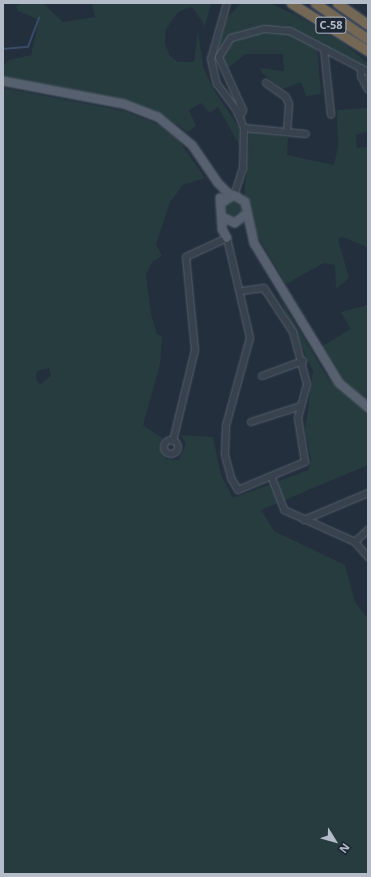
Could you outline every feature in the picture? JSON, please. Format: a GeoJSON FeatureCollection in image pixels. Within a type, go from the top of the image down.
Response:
{"type":"FeatureCollection","features":[{"type":"Feature","properties":{"kind":"highway","name":"C-58"},"geometry":{"type":"LineString","coordinates":[[291,3],[368,51]]}},
{"type":"Feature","properties":{"kind":"highway"},"geometry":{"type":"LineString","coordinates":[[315,3],[368,39]]}},
{"type":"Feature","properties":{"kind":"highway","name":"C-58"},"geometry":{"type":"LineString","coordinates":[[337,3],[368,24]]}},
{"type":"Feature","properties":{"kind":"main road"},"geometry":{"type":"LineString","coordinates":[[3,81],[124,104],[158,117],[192,144],[218,183],[236,196],[246,214],[248,230],[339,383],[368,407]]}},
{"type":"Feature","properties":{"kind":"main road"},"geometry":{"type":"LineString","coordinates":[[218,183],[226,236]]}},
{"type":"Feature","properties":{"kind":"main road"},"geometry":{"type":"LineString","coordinates":[[221,203],[236,196]]}},
{"type":"Feature","properties":{"kind":"main road"},"geometry":{"type":"LineString","coordinates":[[226,236],[235,222],[246,214]]}},
{"type":"Feature","properties":{"kind":"main road"},"geometry":{"type":"LineString","coordinates":[[222,217],[235,222],[248,230]]}},
{"type":"Feature","properties":{"kind":"street"},"geometry":{"type":"LineString","coordinates":[[227,3],[213,45],[211,66],[218,84],[240,117],[244,128],[243,168],[236,196]]}},
{"type":"Feature","properties":{"kind":"street"},"geometry":{"type":"LineString","coordinates":[[240,117],[243,110],[219,57],[231,38],[265,29],[290,31],[368,72]]}},
{"type":"Feature","properties":{"kind":"street"},"geometry":{"type":"LineString","coordinates":[[324,49],[331,115]]}},
{"type":"Feature","properties":{"kind":"street"},"geometry":{"type":"LineString","coordinates":[[361,68],[361,76],[368,89]]}},
{"type":"Feature","properties":{"kind":"street"},"geometry":{"type":"LineString","coordinates":[[266,83],[286,97],[289,104],[288,132]]}},
{"type":"Feature","properties":{"kind":"street"},"geometry":{"type":"LineString","coordinates":[[244,128],[306,134]]}},
{"type":"Feature","properties":{"kind":"street"},"geometry":{"type":"LineString","coordinates":[[173,441],[195,350],[186,257],[226,236],[242,291],[250,338],[232,400],[225,455],[238,490],[303,466],[305,462],[298,432],[301,406],[307,384],[303,361],[293,332],[270,294],[264,288],[242,291]]}},
{"type":"Feature","properties":{"kind":"street"},"geometry":{"type":"LineString","coordinates":[[262,376],[303,361]]}},
{"type":"Feature","properties":{"kind":"street"},"geometry":{"type":"LineString","coordinates":[[251,422],[301,406]]}},
{"type":"Feature","properties":{"kind":"street"},"geometry":{"type":"LineString","coordinates":[[272,478],[284,510],[355,542],[368,557]]}},
{"type":"Feature","properties":{"kind":"street"},"geometry":{"type":"LineString","coordinates":[[304,520],[368,493]]}},
{"type":"Feature","properties":{"kind":"street"},"geometry":{"type":"LineString","coordinates":[[355,542],[368,530]]}},
{"type":"Feature","properties":{"kind":"green space"},"geometry":{"type":"Polygon","coordinates":[[[22,3],[43,3],[63,22],[95,17],[92,3],[211,3],[205,26],[192,7],[178,12],[166,29],[165,44],[170,56],[178,62],[194,62],[198,30],[203,66],[212,87],[240,129],[241,148],[218,107],[210,113],[201,103],[189,110],[196,126],[188,132],[156,111],[120,100],[3,77],[3,66],[9,60],[31,55],[39,20],[18,11],[16,6],[22,3]]]}},
{"type":"Feature","properties":{"kind":"green space"},"geometry":{"type":"Polygon","coordinates":[[[241,3],[269,3],[296,15],[342,42],[368,63],[368,69],[281,25],[277,27],[317,47],[321,94],[306,96],[301,82],[282,89],[262,73],[260,68],[284,71],[283,54],[246,54],[225,70],[217,57],[220,43],[227,18],[241,3]]]}},
{"type":"Feature","properties":{"kind":"green space"},"geometry":{"type":"Polygon","coordinates":[[[3,88],[124,111],[160,125],[180,142],[205,178],[183,185],[170,202],[156,244],[162,256],[152,262],[146,275],[151,314],[157,334],[162,336],[160,364],[143,425],[162,438],[160,447],[166,459],[179,460],[186,444],[181,435],[213,437],[221,475],[233,498],[308,470],[311,460],[305,431],[313,371],[278,295],[330,382],[321,347],[351,329],[341,312],[368,305],[368,465],[261,510],[274,531],[345,565],[355,602],[368,619],[368,874],[3,874],[3,88]],[[49,368],[37,371],[36,379],[40,385],[51,376],[49,368]]]}},
{"type":"Feature","properties":{"kind":"green space"},"geometry":{"type":"Polygon","coordinates":[[[368,108],[368,131],[356,135],[357,148],[368,147],[368,251],[367,247],[342,237],[338,239],[349,278],[336,289],[335,265],[324,263],[286,284],[254,230],[244,199],[250,131],[288,137],[287,155],[334,165],[338,147],[337,110],[368,108]]]}},
{"type":"Feature","properties":{"kind":"green space"},"geometry":{"type":"Polygon","coordinates":[[[233,200],[239,203],[242,209],[239,215],[233,218],[227,215],[224,209],[227,203],[233,200]]]}},
{"type":"Feature","properties":{"kind":"waterway"},"geometry":{"type":"LineString","coordinates":[[3,49],[28,47],[39,18]]}}]}
